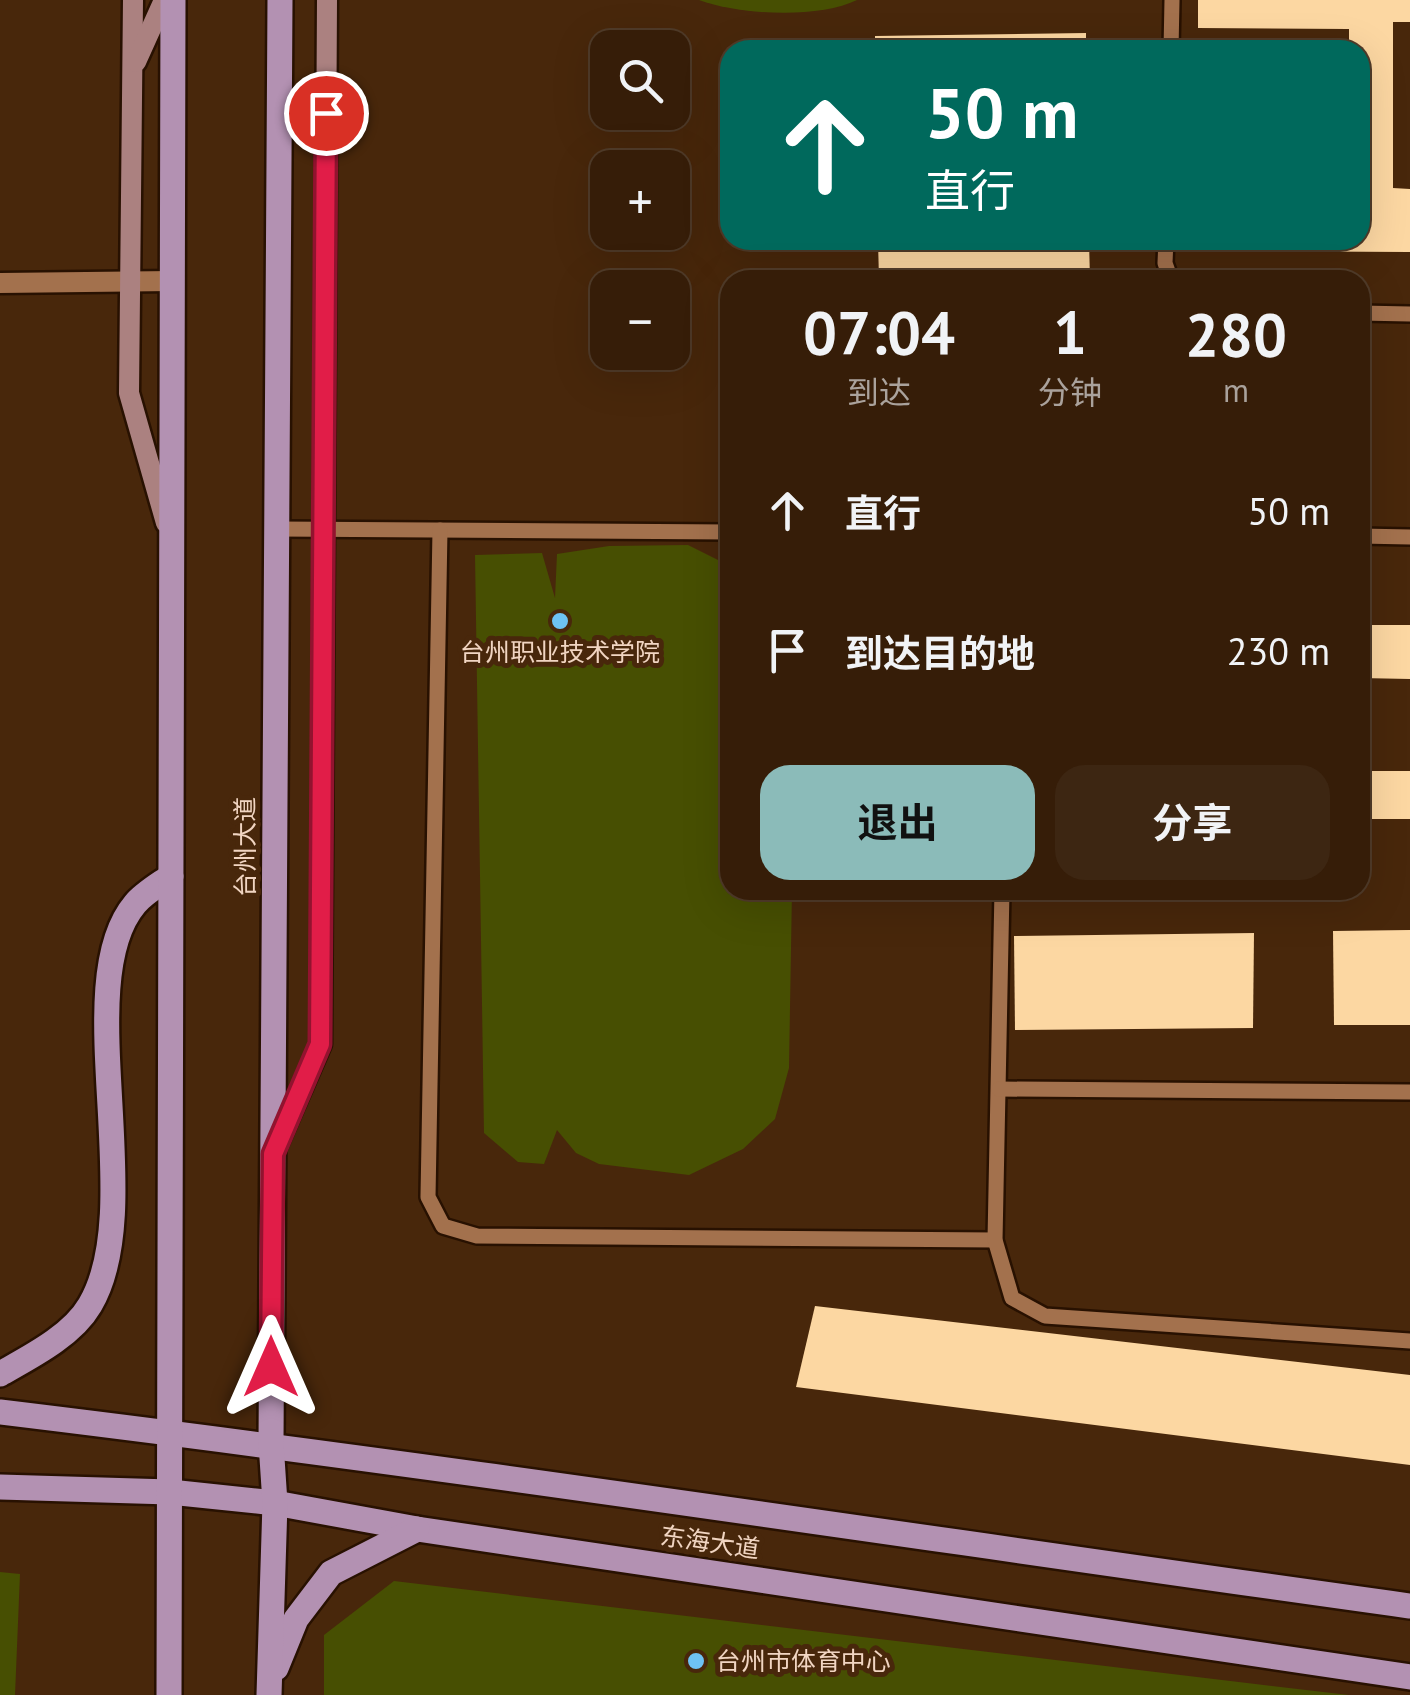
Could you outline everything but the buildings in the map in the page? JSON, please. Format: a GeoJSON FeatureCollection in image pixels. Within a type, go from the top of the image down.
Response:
{"type":"FeatureCollection","features":[{"type":"Feature","properties":{"kind":"main road"},"geometry":{"type":"LineString","coordinates":[[133,0],[129,392],[172,544]]}},
{"type":"Feature","properties":{"kind":"main road"},"geometry":{"type":"LineString","coordinates":[[132,72],[164,0]]}},
{"type":"Feature","properties":{"kind":"main road"},"geometry":{"type":"LineString","coordinates":[[168,1695],[172,0]]}},
{"type":"Feature","properties":{"kind":"main road","name":"台州大道"},"geometry":{"type":"LineString","coordinates":[[269,1691],[275,1503],[271,1443],[280,0]]}},
{"type":"Feature","properties":{"kind":"main road"},"geometry":{"type":"LineString","coordinates":[[273,1154],[320,1044],[327,0]]}},
{"type":"Feature","properties":{"kind":"main road"},"geometry":{"type":"LineString","coordinates":[[0,1374],[36,1353],[90,1306],[106,1260],[111,1245],[109,961],[134,905],[171,876]]}},
{"type":"Feature","properties":{"kind":"main road","name":"东海大道"},"geometry":{"type":"LineString","coordinates":[[0,1412],[271,1443],[520,1482],[1410,1606]]}},
{"type":"Feature","properties":{"kind":"main road","name":"东海大道"},"geometry":{"type":"LineString","coordinates":[[0,1487],[170,1492],[275,1503],[416,1529],[1410,1676]]}},
{"type":"Feature","properties":{"kind":"main road"},"geometry":{"type":"LineString","coordinates":[[269,1691],[296,1619],[331,1573],[416,1529]]}},
{"type":"Feature","properties":{"kind":"street"},"geometry":{"type":"LineString","coordinates":[[0,283],[172,281]]}},
{"type":"Feature","properties":{"kind":"lane"},"geometry":{"type":"LineString","coordinates":[[1170,40],[1172,0]]}},
{"type":"Feature","properties":{"kind":"lane"},"geometry":{"type":"LineString","coordinates":[[1370,314],[1410,314]]}},
{"type":"Feature","properties":{"kind":"lane"},"geometry":{"type":"LineString","coordinates":[[277,529],[720,532]]}},
{"type":"Feature","properties":{"kind":"lane"},"geometry":{"type":"LineString","coordinates":[[440,530],[428,1197],[443,1226],[478,1236],[995,1240]]}},
{"type":"Feature","properties":{"kind":"lane"},"geometry":{"type":"LineString","coordinates":[[1370,536],[1410,537]]}},
{"type":"Feature","properties":{"kind":"lane"},"geometry":{"type":"LineString","coordinates":[[1002,900],[995,1240],[1012,1298],[1044,1316],[1410,1341]]}},
{"type":"Feature","properties":{"kind":"lane"},"geometry":{"type":"LineString","coordinates":[[999,1089],[1410,1092]]}},
{"type":"Feature","properties":{"kind":"green space"},"geometry":{"type":"Polygon","coordinates":[[[699,0],[857,0],[822,10],[779,13],[735,9],[699,0]]]}},
{"type":"Feature","properties":{"kind":"green space"},"geometry":{"type":"Polygon","coordinates":[[[688,545],[720,561],[720,900],[792,900],[789,1068],[775,1119],[743,1149],[689,1175],[599,1164],[576,1153],[557,1130],[544,1164],[518,1162],[484,1133],[475,555],[542,553],[555,598],[557,554],[609,546],[688,545]]]}},
{"type":"Feature","properties":{"kind":"green space"},"geometry":{"type":"Polygon","coordinates":[[[0,1572],[20,1574],[15,1695],[0,1695],[0,1572]]]}},
{"type":"Feature","properties":{"kind":"green space","name":"台州市体育中心"},"geometry":{"type":"Polygon","coordinates":[[[394,1581],[1349,1695],[324,1695],[324,1635],[394,1581]]]}},
{"type":"Feature","properties":{"kind":"place","name":"台州职业技术学院"},"geometry":{"type":"Point","coordinates":[560,621]}},
{"type":"Feature","properties":{"kind":"place","name":"台州市体育中心"},"geometry":{"type":"Point","coordinates":[696,1661]}},
{"type":"Feature","properties":{"kind":"route"},"geometry":{"type":"LineString","coordinates":[[271,1367],[273,1154],[320,1044],[326,113]]}}]}
